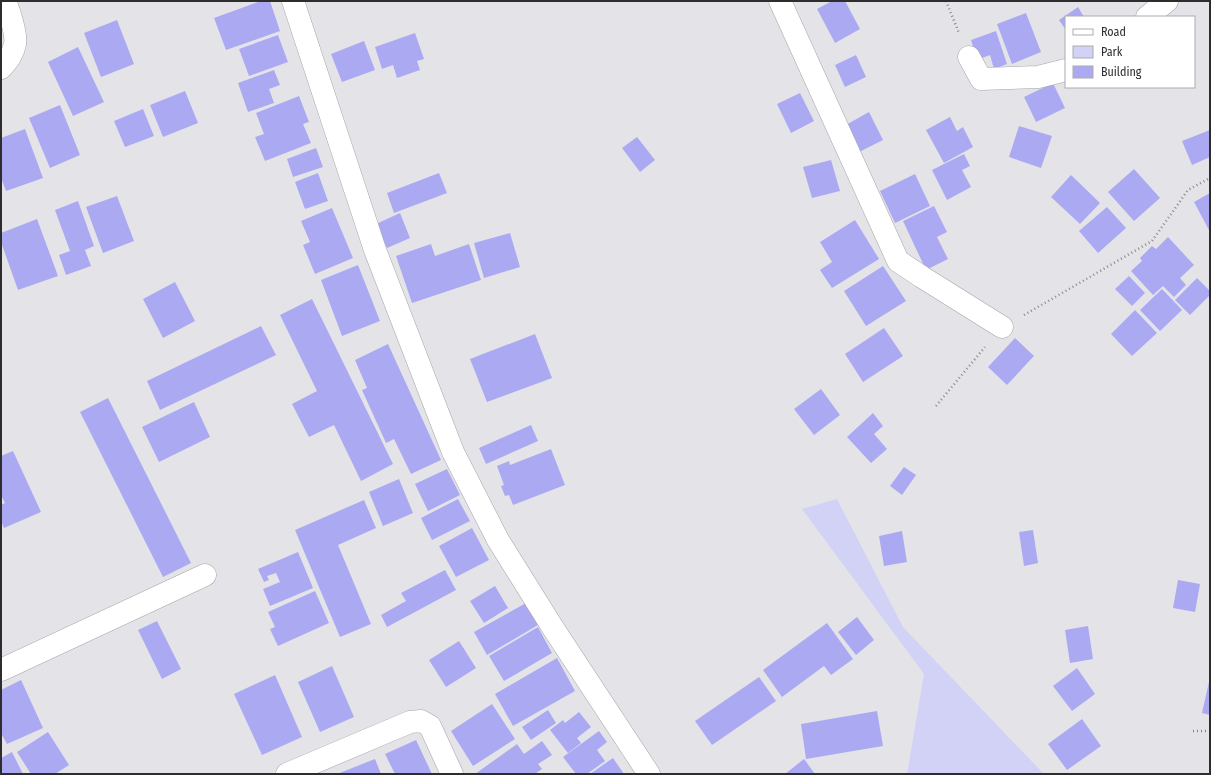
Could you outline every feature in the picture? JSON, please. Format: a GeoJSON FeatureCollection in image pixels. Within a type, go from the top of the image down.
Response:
{"type":"FeatureCollection","features":[{"type":"Feature","properties":{"kind":"street"},"geometry":{"type":"LineString","coordinates":[[1,68],[9,60],[15,43],[10,11],[5,1]]}},
{"type":"Feature","properties":{"kind":"street"},"geometry":{"type":"LineString","coordinates":[[293,1],[376,250],[453,452],[498,540],[553,628],[649,774]]}},
{"type":"Feature","properties":{"kind":"street"},"geometry":{"type":"LineString","coordinates":[[780,1],[898,261],[1002,327]]}},
{"type":"Feature","properties":{"kind":"street"},"geometry":{"type":"LineString","coordinates":[[1148,16],[1167,1]]}},
{"type":"Feature","properties":{"kind":"street"},"geometry":{"type":"LineString","coordinates":[[969,57],[981,79],[1038,77],[1065,70]]}},
{"type":"Feature","properties":{"kind":"street"},"geometry":{"type":"LineString","coordinates":[[1,670],[205,574]]}},
{"type":"Feature","properties":{"kind":"street"},"geometry":{"type":"LineString","coordinates":[[287,774],[410,722],[421,721],[430,726],[452,774]]}},
{"type":"Feature","properties":{"kind":"path"},"geometry":{"type":"LineString","coordinates":[[946,1],[969,57]]}},
{"type":"Feature","properties":{"kind":"path"},"geometry":{"type":"LineString","coordinates":[[936,406],[1002,327],[1152,241],[1188,190],[1210,178]]}},
{"type":"Feature","properties":{"kind":"path"},"geometry":{"type":"LineString","coordinates":[[1193,731],[1210,731]]}},
{"type":"Feature","properties":{"kind":"green space"},"geometry":{"type":"Polygon","coordinates":[[[837,499],[903,627],[1044,774],[907,774],[924,674],[802,509],[837,499]]]}},
{"type":"Feature","properties":{"kind":"building"},"geometry":{"type":"Polygon","coordinates":[[[261,1],[270,1],[280,31],[226,50],[214,18],[261,1]]]}},
{"type":"Feature","properties":{"kind":"building"},"geometry":{"type":"Polygon","coordinates":[[[832,1],[845,1],[860,29],[835,43],[817,9],[832,1]]]}},
{"type":"Feature","properties":{"kind":"building"},"geometry":{"type":"Polygon","coordinates":[[[1078,7],[1083,16],[1065,16],[1065,29],[1059,20],[1078,7]]]}},
{"type":"Feature","properties":{"kind":"building"},"geometry":{"type":"Polygon","coordinates":[[[1026,13],[1041,52],[1012,64],[997,24],[1026,13]]]}},
{"type":"Feature","properties":{"kind":"building"},"geometry":{"type":"Polygon","coordinates":[[[117,20],[134,64],[101,77],[84,33],[117,20]]]}},
{"type":"Feature","properties":{"kind":"building"},"geometry":{"type":"Polygon","coordinates":[[[996,31],[1007,64],[994,69],[990,55],[977,60],[971,40],[996,31]]]}},
{"type":"Feature","properties":{"kind":"building"},"geometry":{"type":"Polygon","coordinates":[[[415,33],[424,59],[417,61],[420,70],[397,78],[393,65],[382,69],[375,47],[415,33]]]}},
{"type":"Feature","properties":{"kind":"building"},"geometry":{"type":"Polygon","coordinates":[[[278,35],[288,62],[249,76],[239,49],[278,35]]]}},
{"type":"Feature","properties":{"kind":"building"},"geometry":{"type":"Polygon","coordinates":[[[364,41],[375,70],[342,82],[331,54],[364,41]]]}},
{"type":"Feature","properties":{"kind":"building"},"geometry":{"type":"Polygon","coordinates":[[[78,47],[104,102],[73,116],[48,62],[78,47]]]}},
{"type":"Feature","properties":{"kind":"building"},"geometry":{"type":"Polygon","coordinates":[[[856,55],[866,77],[845,87],[835,65],[856,55]]]}},
{"type":"Feature","properties":{"kind":"building"},"geometry":{"type":"Polygon","coordinates":[[[274,70],[280,85],[269,89],[274,103],[248,112],[238,83],[274,70]]]}},
{"type":"Feature","properties":{"kind":"building"},"geometry":{"type":"Polygon","coordinates":[[[1053,83],[1065,108],[1036,122],[1024,97],[1053,83]]]}},
{"type":"Feature","properties":{"kind":"building"},"geometry":{"type":"Polygon","coordinates":[[[185,91],[198,123],[163,137],[150,105],[185,91]]]}},
{"type":"Feature","properties":{"kind":"building"},"geometry":{"type":"Polygon","coordinates":[[[800,93],[814,121],[791,133],[777,104],[800,93]]]}},
{"type":"Feature","properties":{"kind":"building"},"geometry":{"type":"Polygon","coordinates":[[[299,96],[309,122],[303,124],[311,143],[265,161],[255,137],[264,134],[256,113],[299,96]]]}},
{"type":"Feature","properties":{"kind":"building"},"geometry":{"type":"Polygon","coordinates":[[[60,105],[80,155],[50,168],[29,118],[60,105]]]}},
{"type":"Feature","properties":{"kind":"building"},"geometry":{"type":"Polygon","coordinates":[[[143,109],[154,136],[125,147],[114,121],[143,109]]]}},
{"type":"Feature","properties":{"kind":"building"},"geometry":{"type":"Polygon","coordinates":[[[869,112],[883,140],[857,153],[844,126],[869,112]]]}},
{"type":"Feature","properties":{"kind":"building"},"geometry":{"type":"Polygon","coordinates":[[[950,117],[957,131],[963,127],[973,147],[944,163],[926,130],[950,117]]]}},
{"type":"Feature","properties":{"kind":"building"},"geometry":{"type":"Polygon","coordinates":[[[1019,126],[1052,136],[1041,168],[1009,157],[1019,126]]]}},
{"type":"Feature","properties":{"kind":"building"},"geometry":{"type":"Polygon","coordinates":[[[25,129],[43,178],[6,191],[1,178],[1,138],[25,129]]]}},
{"type":"Feature","properties":{"kind":"building"},"geometry":{"type":"Polygon","coordinates":[[[1210,130],[1210,157],[1192,165],[1182,141],[1210,130]]]}},
{"type":"Feature","properties":{"kind":"building"},"geometry":{"type":"Polygon","coordinates":[[[637,137],[655,160],[640,172],[622,148],[637,137]]]}},
{"type":"Feature","properties":{"kind":"building"},"geometry":{"type":"Polygon","coordinates":[[[316,148],[323,167],[293,177],[287,159],[316,148]]]}},
{"type":"Feature","properties":{"kind":"building"},"geometry":{"type":"Polygon","coordinates":[[[964,154],[970,166],[962,170],[971,187],[947,200],[932,170],[964,154]]]}},
{"type":"Feature","properties":{"kind":"building"},"geometry":{"type":"Polygon","coordinates":[[[831,160],[840,191],[812,198],[803,167],[831,160]]]}},
{"type":"Feature","properties":{"kind":"building"},"geometry":{"type":"Polygon","coordinates":[[[1134,169],[1160,198],[1134,221],[1108,192],[1134,169]]]}},
{"type":"Feature","properties":{"kind":"building"},"geometry":{"type":"Polygon","coordinates":[[[318,173],[328,201],[305,209],[295,182],[318,173]]]}},
{"type":"Feature","properties":{"kind":"building"},"geometry":{"type":"Polygon","coordinates":[[[439,173],[447,193],[394,213],[387,193],[439,173]]]}},
{"type":"Feature","properties":{"kind":"building"},"geometry":{"type":"Polygon","coordinates":[[[915,174],[930,206],[895,223],[880,191],[915,174]]]}},
{"type":"Feature","properties":{"kind":"building"},"geometry":{"type":"Polygon","coordinates":[[[1071,175],[1100,203],[1080,224],[1051,197],[1071,175]]]}},
{"type":"Feature","properties":{"kind":"building"},"geometry":{"type":"Polygon","coordinates":[[[1210,193],[1210,232],[1194,202],[1210,193]]]}},
{"type":"Feature","properties":{"kind":"building"},"geometry":{"type":"Polygon","coordinates":[[[117,196],[134,241],[103,253],[86,207],[117,196]]]}},
{"type":"Feature","properties":{"kind":"building"},"geometry":{"type":"Polygon","coordinates":[[[78,201],[94,246],[85,250],[91,266],[66,275],[59,255],[70,251],[55,210],[78,201]]]}},
{"type":"Feature","properties":{"kind":"building"},"geometry":{"type":"Polygon","coordinates":[[[934,206],[947,232],[937,237],[948,259],[926,270],[903,221],[934,206]]]}},
{"type":"Feature","properties":{"kind":"building"},"geometry":{"type":"Polygon","coordinates":[[[1107,207],[1126,228],[1098,253],[1079,231],[1107,207]]]}},
{"type":"Feature","properties":{"kind":"building"},"geometry":{"type":"Polygon","coordinates":[[[332,208],[353,258],[315,274],[303,245],[310,242],[301,221],[332,208]]]}},
{"type":"Feature","properties":{"kind":"building"},"geometry":{"type":"Polygon","coordinates":[[[400,213],[410,238],[387,248],[376,224],[400,213]]]}},
{"type":"Feature","properties":{"kind":"building"},"geometry":{"type":"Polygon","coordinates":[[[37,219],[58,276],[18,290],[1,242],[1,233],[37,219]]]}},
{"type":"Feature","properties":{"kind":"building"},"geometry":{"type":"Polygon","coordinates":[[[855,220],[879,259],[832,288],[820,270],[832,262],[820,242],[855,220]]]}},
{"type":"Feature","properties":{"kind":"building"},"geometry":{"type":"Polygon","coordinates":[[[510,233],[520,267],[484,278],[474,243],[510,233]]]}},
{"type":"Feature","properties":{"kind":"building"},"geometry":{"type":"Polygon","coordinates":[[[1168,237],[1194,265],[1180,278],[1186,285],[1174,297],[1163,286],[1153,295],[1131,271],[1142,261],[1140,258],[1152,246],[1156,249],[1168,237]]]}},
{"type":"Feature","properties":{"kind":"building"},"geometry":{"type":"Polygon","coordinates":[[[431,244],[435,256],[469,244],[481,280],[412,303],[396,256],[431,244]]]}},
{"type":"Feature","properties":{"kind":"building"},"geometry":{"type":"Polygon","coordinates":[[[358,265],[380,321],[342,336],[321,280],[358,265]]]}},
{"type":"Feature","properties":{"kind":"building"},"geometry":{"type":"Polygon","coordinates":[[[883,266],[906,301],[866,326],[844,291],[883,266]]]}},
{"type":"Feature","properties":{"kind":"building"},"geometry":{"type":"Polygon","coordinates":[[[1129,276],[1145,293],[1132,306],[1115,289],[1129,276]]]}},
{"type":"Feature","properties":{"kind":"building"},"geometry":{"type":"Polygon","coordinates":[[[1197,278],[1210,291],[1210,295],[1190,315],[1175,300],[1197,278]]]}},
{"type":"Feature","properties":{"kind":"building"},"geometry":{"type":"Polygon","coordinates":[[[175,282],[195,321],[163,338],[143,299],[175,282]]]}},
{"type":"Feature","properties":{"kind":"building"},"geometry":{"type":"Polygon","coordinates":[[[1162,289],[1182,310],[1160,331],[1140,310],[1162,289]]]}},
{"type":"Feature","properties":{"kind":"building"},"geometry":{"type":"Polygon","coordinates":[[[312,299],[393,464],[361,481],[334,425],[309,437],[292,404],[317,391],[280,315],[312,299]]]}},
{"type":"Feature","properties":{"kind":"building"},"geometry":{"type":"Polygon","coordinates":[[[1135,310],[1157,333],[1132,356],[1111,334],[1135,310]]]}},
{"type":"Feature","properties":{"kind":"building"},"geometry":{"type":"Polygon","coordinates":[[[261,326],[276,355],[160,410],[147,381],[261,326]]]}},
{"type":"Feature","properties":{"kind":"building"},"geometry":{"type":"Polygon","coordinates":[[[884,328],[903,356],[863,382],[845,354],[884,328]]]}},
{"type":"Feature","properties":{"kind":"building"},"geometry":{"type":"Polygon","coordinates":[[[535,334],[552,378],[487,402],[470,359],[535,334]]]}},
{"type":"Feature","properties":{"kind":"building"},"geometry":{"type":"Polygon","coordinates":[[[1015,338],[1034,356],[1007,385],[988,367],[1015,338]]]}},
{"type":"Feature","properties":{"kind":"building"},"geometry":{"type":"Polygon","coordinates":[[[388,344],[441,460],[411,474],[394,439],[386,443],[362,390],[367,388],[355,360],[388,344]]]}},
{"type":"Feature","properties":{"kind":"building"},"geometry":{"type":"Polygon","coordinates":[[[821,389],[840,415],[814,435],[794,409],[821,389]]]}},
{"type":"Feature","properties":{"kind":"building"},"geometry":{"type":"Polygon","coordinates":[[[108,398],[191,563],[163,577],[80,412],[108,398]]]}},
{"type":"Feature","properties":{"kind":"building"},"geometry":{"type":"Polygon","coordinates":[[[194,402],[210,437],[159,462],[142,427],[194,402]]]}},
{"type":"Feature","properties":{"kind":"building"},"geometry":{"type":"Polygon","coordinates":[[[873,413],[883,426],[874,434],[887,449],[871,463],[847,437],[873,413]]]}},
{"type":"Feature","properties":{"kind":"building"},"geometry":{"type":"Polygon","coordinates":[[[531,425],[538,441],[486,464],[479,448],[531,425]]]}},
{"type":"Feature","properties":{"kind":"building"},"geometry":{"type":"Polygon","coordinates":[[[551,449],[565,485],[513,505],[509,495],[505,496],[501,486],[504,485],[497,466],[509,461],[510,465],[551,449]]]}},
{"type":"Feature","properties":{"kind":"building"},"geometry":{"type":"Polygon","coordinates":[[[13,451],[41,512],[4,528],[1,521],[1,505],[5,503],[1,495],[1,456],[13,451]]]}},
{"type":"Feature","properties":{"kind":"building"},"geometry":{"type":"Polygon","coordinates":[[[904,467],[916,475],[902,495],[890,486],[904,467]]]}},
{"type":"Feature","properties":{"kind":"building"},"geometry":{"type":"Polygon","coordinates":[[[447,469],[460,495],[428,511],[415,484],[447,469]]]}},
{"type":"Feature","properties":{"kind":"building"},"geometry":{"type":"Polygon","coordinates":[[[399,479],[413,513],[383,526],[369,492],[399,479]]]}},
{"type":"Feature","properties":{"kind":"building"},"geometry":{"type":"Polygon","coordinates":[[[458,499],[470,521],[432,540],[421,518],[458,499]]]}},
{"type":"Feature","properties":{"kind":"building"},"geometry":{"type":"Polygon","coordinates":[[[364,500],[376,528],[338,545],[371,624],[340,637],[295,530],[364,500]]]}},
{"type":"Feature","properties":{"kind":"building"},"geometry":{"type":"Polygon","coordinates":[[[472,528],[489,560],[456,577],[439,546],[472,528]]]}},
{"type":"Feature","properties":{"kind":"building"},"geometry":{"type":"Polygon","coordinates":[[[1033,530],[1038,563],[1024,566],[1019,532],[1033,530]]]}},
{"type":"Feature","properties":{"kind":"building"},"geometry":{"type":"Polygon","coordinates":[[[902,531],[907,562],[884,566],[879,536],[902,531]]]}},
{"type":"Feature","properties":{"kind":"building"},"geometry":{"type":"Polygon","coordinates":[[[298,552],[313,588],[270,606],[263,589],[280,582],[276,573],[267,576],[269,580],[264,582],[258,569],[298,552]]]}},
{"type":"Feature","properties":{"kind":"building"},"geometry":{"type":"Polygon","coordinates":[[[445,570],[456,590],[387,627],[381,615],[406,601],[401,593],[445,570]]]}},
{"type":"Feature","properties":{"kind":"building"},"geometry":{"type":"Polygon","coordinates":[[[1178,580],[1200,584],[1195,612],[1173,608],[1178,580]]]}},
{"type":"Feature","properties":{"kind":"building"},"geometry":{"type":"Polygon","coordinates":[[[495,586],[508,608],[484,623],[470,601],[495,586]]]}},
{"type":"Feature","properties":{"kind":"building"},"geometry":{"type":"Polygon","coordinates":[[[315,591],[329,623],[278,646],[270,629],[275,627],[268,612],[315,591]]]}},
{"type":"Feature","properties":{"kind":"building"},"geometry":{"type":"Polygon","coordinates":[[[526,603],[538,625],[487,655],[474,632],[526,603]]]}},
{"type":"Feature","properties":{"kind":"building"},"geometry":{"type":"Polygon","coordinates":[[[857,617],[874,640],[856,655],[838,632],[857,617]]]}},
{"type":"Feature","properties":{"kind":"building"},"geometry":{"type":"Polygon","coordinates":[[[157,621],[181,669],[162,679],[138,630],[157,621]]]}},
{"type":"Feature","properties":{"kind":"building"},"geometry":{"type":"Polygon","coordinates":[[[827,623],[853,659],[831,675],[824,666],[782,697],[763,670],[827,623]]]}},
{"type":"Feature","properties":{"kind":"building"},"geometry":{"type":"Polygon","coordinates":[[[1088,626],[1093,659],[1070,663],[1065,630],[1088,626]]]}},
{"type":"Feature","properties":{"kind":"building"},"geometry":{"type":"Polygon","coordinates":[[[538,627],[552,653],[504,681],[489,656],[538,627]]]}},
{"type":"Feature","properties":{"kind":"building"},"geometry":{"type":"Polygon","coordinates":[[[459,641],[476,668],[446,687],[429,660],[459,641]]]}},
{"type":"Feature","properties":{"kind":"building"},"geometry":{"type":"Polygon","coordinates":[[[557,658],[575,691],[513,726],[495,694],[557,658]]]}},
{"type":"Feature","properties":{"kind":"building"},"geometry":{"type":"Polygon","coordinates":[[[332,666],[354,717],[320,732],[298,682],[332,666]]]}},
{"type":"Feature","properties":{"kind":"building"},"geometry":{"type":"Polygon","coordinates":[[[1077,668],[1095,694],[1072,711],[1053,686],[1077,668]]]}},
{"type":"Feature","properties":{"kind":"building"},"geometry":{"type":"Polygon","coordinates":[[[275,675],[302,737],[262,755],[234,694],[275,675]]]}},
{"type":"Feature","properties":{"kind":"building"},"geometry":{"type":"Polygon","coordinates":[[[759,677],[776,701],[712,745],[695,721],[759,677]]]}},
{"type":"Feature","properties":{"kind":"building"},"geometry":{"type":"Polygon","coordinates":[[[21,680],[43,728],[7,744],[1,733],[1,690],[21,680]]]}},
{"type":"Feature","properties":{"kind":"building"},"geometry":{"type":"Polygon","coordinates":[[[1210,682],[1210,715],[1202,713],[1210,682]]]}},
{"type":"Feature","properties":{"kind":"building"},"geometry":{"type":"Polygon","coordinates":[[[492,704],[515,739],[473,766],[451,731],[492,704]]]}},
{"type":"Feature","properties":{"kind":"building"},"geometry":{"type":"Polygon","coordinates":[[[548,710],[556,723],[531,740],[522,727],[548,710]]]}},
{"type":"Feature","properties":{"kind":"building"},"geometry":{"type":"Polygon","coordinates":[[[877,711],[883,746],[806,759],[801,724],[877,711]]]}},
{"type":"Feature","properties":{"kind":"building"},"geometry":{"type":"Polygon","coordinates":[[[579,712],[591,727],[577,738],[581,743],[568,753],[550,730],[563,720],[565,723],[579,712]]]}},
{"type":"Feature","properties":{"kind":"building"},"geometry":{"type":"Polygon","coordinates":[[[1082,719],[1101,746],[1067,770],[1048,744],[1082,719]]]}},
{"type":"Feature","properties":{"kind":"building"},"geometry":{"type":"Polygon","coordinates":[[[599,731],[607,742],[597,750],[605,761],[587,774],[576,774],[563,757],[599,731]]]}},
{"type":"Feature","properties":{"kind":"building"},"geometry":{"type":"Polygon","coordinates":[[[48,732],[69,765],[55,774],[31,774],[17,752],[48,732]]]}},
{"type":"Feature","properties":{"kind":"building"},"geometry":{"type":"Polygon","coordinates":[[[416,740],[432,774],[395,774],[385,754],[416,740]]]}},
{"type":"Feature","properties":{"kind":"building"},"geometry":{"type":"Polygon","coordinates":[[[542,741],[552,755],[538,764],[542,769],[535,774],[475,774],[517,744],[524,754],[542,741]]]}},
{"type":"Feature","properties":{"kind":"building"},"geometry":{"type":"Polygon","coordinates":[[[12,752],[23,774],[1,774],[1,758],[12,752]]]}},
{"type":"Feature","properties":{"kind":"building"},"geometry":{"type":"Polygon","coordinates":[[[613,758],[624,774],[590,774],[613,758]]]}},
{"type":"Feature","properties":{"kind":"building"},"geometry":{"type":"Polygon","coordinates":[[[375,759],[381,774],[337,774],[375,759]]]}},
{"type":"Feature","properties":{"kind":"building"},"geometry":{"type":"Polygon","coordinates":[[[804,759],[815,774],[785,774],[804,759]]]}}]}
